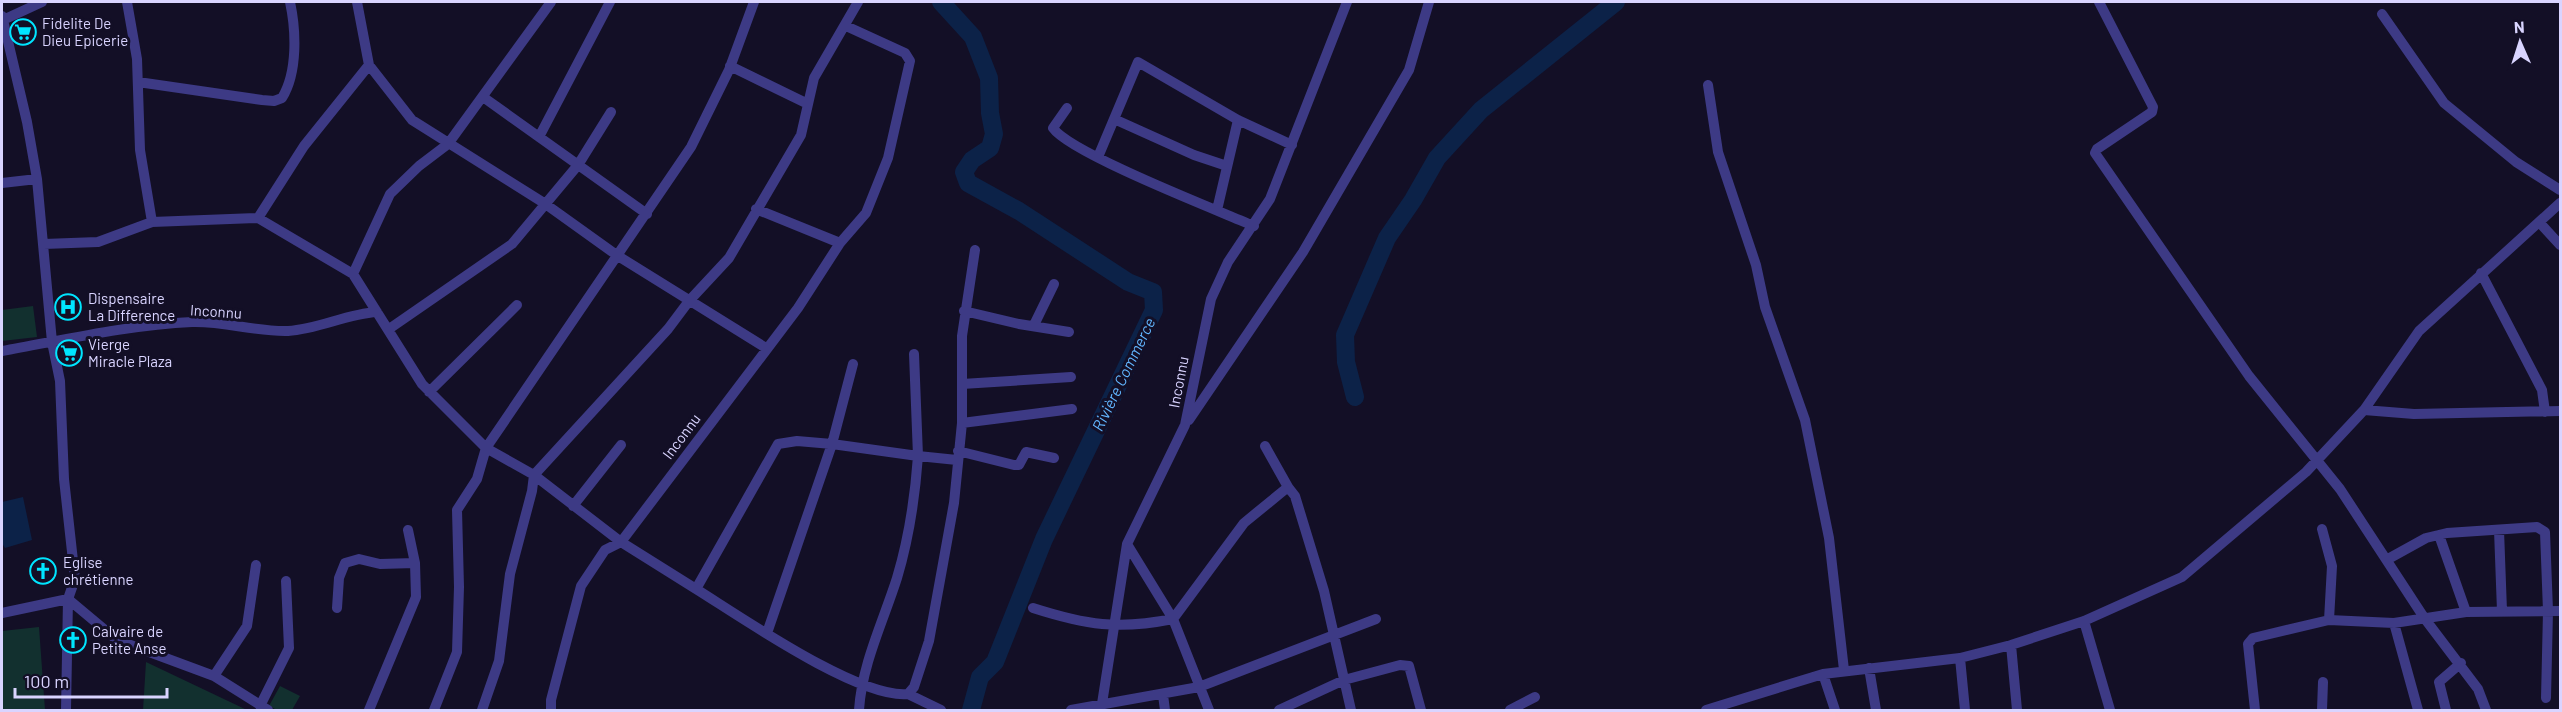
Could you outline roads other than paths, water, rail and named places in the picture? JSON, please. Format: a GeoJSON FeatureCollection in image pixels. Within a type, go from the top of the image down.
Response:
{"type":"FeatureCollection","features":[{"type":"Feature","properties":{"kind":"street"},"geometry":{"type":"LineString","coordinates":[[42,2],[2,18],[27,122],[37,179],[52,342],[60,381],[64,479],[75,579],[68,599],[66,711]]}},
{"type":"Feature","properties":{"kind":"street"},"geometry":{"type":"LineString","coordinates":[[127,2],[137,59],[140,150],[152,222]]}},
{"type":"Feature","properties":{"kind":"street"},"geometry":{"type":"LineString","coordinates":[[138,82],[262,100],[274,101],[282,98],[290,76],[294,43],[290,2]]}},
{"type":"Feature","properties":{"kind":"street"},"geometry":{"type":"LineString","coordinates":[[357,2],[369,65],[412,120],[544,203],[618,256],[766,348]]}},
{"type":"Feature","properties":{"kind":"street"},"geometry":{"type":"LineString","coordinates":[[353,274],[390,194],[419,165],[448,144],[551,2]]}},
{"type":"Feature","properties":{"kind":"street"},"geometry":{"type":"LineString","coordinates":[[539,137],[610,2]]}},
{"type":"Feature","properties":{"kind":"street"},"geometry":{"type":"LineString","coordinates":[[434,711],[457,652],[457,510],[477,479],[486,448],[692,147],[730,66],[754,2]]}},
{"type":"Feature","properties":{"kind":"street"},"geometry":{"type":"LineString","coordinates":[[482,711],[499,661],[510,574],[532,491],[534,475],[668,329],[689,301],[729,258],[801,135],[814,78],[858,2]]}},
{"type":"Feature","properties":{"kind":"street","name":"Inconnu"},"geometry":{"type":"LineString","coordinates":[[1101,708],[1127,544],[1185,425],[1211,299],[1228,262],[1270,199],[1347,2]]}},
{"type":"Feature","properties":{"kind":"street"},"geometry":{"type":"LineString","coordinates":[[1185,425],[1303,252],[1409,70],[1429,2]]}},
{"type":"Feature","properties":{"kind":"street"},"geometry":{"type":"LineString","coordinates":[[2099,2],[2153,107],[2152,112],[2097,149],[2095,153],[2249,376],[2317,460],[2388,559],[2425,619],[2461,663],[2478,689],[2486,711]]}},
{"type":"Feature","properties":{"kind":"street"},"geometry":{"type":"LineString","coordinates":[[2382,14],[2444,103],[2516,162],[2560,190]]}},
{"type":"Feature","properties":{"kind":"street","name":"Inconnu"},"geometry":{"type":"LineString","coordinates":[[551,711],[551,700],[582,586],[605,550],[621,542],[798,308],[840,243],[866,213],[878,186],[896,130],[910,61],[905,53],[846,26]]}},
{"type":"Feature","properties":{"kind":"street"},"geometry":{"type":"LineString","coordinates":[[1098,157],[1138,62],[1238,120],[1292,145]]}},
{"type":"Feature","properties":{"kind":"street"},"geometry":{"type":"LineString","coordinates":[[258,218],[304,146],[369,65]]}},
{"type":"Feature","properties":{"kind":"street"},"geometry":{"type":"LineString","coordinates":[[730,66],[808,104]]}},
{"type":"Feature","properties":{"kind":"street"},"geometry":{"type":"LineString","coordinates":[[1708,86],[1718,152],[1756,265],[1765,307],[1782,348],[1807,431],[1829,538],[1844,670]]}},
{"type":"Feature","properties":{"kind":"street"},"geometry":{"type":"LineString","coordinates":[[483,97],[647,214]]}},
{"type":"Feature","properties":{"kind":"street"},"geometry":{"type":"LineString","coordinates":[[1067,108],[1053,128],[1058,135],[1098,157],[1254,226]]}},
{"type":"Feature","properties":{"kind":"street"},"geometry":{"type":"LineString","coordinates":[[389,328],[512,244],[578,165],[611,112]]}},
{"type":"Feature","properties":{"kind":"street"},"geometry":{"type":"LineString","coordinates":[[1114,119],[1194,155],[1227,166]]}},
{"type":"Feature","properties":{"kind":"street"},"geometry":{"type":"LineString","coordinates":[[1217,210],[1238,120]]}},
{"type":"Feature","properties":{"kind":"street"},"geometry":{"type":"LineString","coordinates":[[2,183],[37,179]]}},
{"type":"Feature","properties":{"kind":"street"},"geometry":{"type":"LineString","coordinates":[[1706,711],[1823,674],[1960,658],[2011,645],[2084,621],[2182,577],[2317,460],[2364,410],[2419,331],[2560,203]]}},
{"type":"Feature","properties":{"kind":"street"},"geometry":{"type":"LineString","coordinates":[[756,209],[840,243]]}},
{"type":"Feature","properties":{"kind":"street"},"geometry":{"type":"LineString","coordinates":[[44,244],[98,242],[152,222],[258,218],[353,274],[389,328],[422,384],[486,448],[534,475],[621,542],[766,633],[862,682],[897,695],[908,693],[914,687],[929,641],[939,592],[954,503],[962,423],[964,310],[975,250]]}},
{"type":"Feature","properties":{"kind":"street"},"geometry":{"type":"LineString","coordinates":[[2540,223],[2560,245]]}},
{"type":"Feature","properties":{"kind":"street"},"geometry":{"type":"LineString","coordinates":[[2481,273],[2542,390],[2545,412]]}},
{"type":"Feature","properties":{"kind":"street"},"geometry":{"type":"LineString","coordinates":[[1034,325],[1054,284]]}},
{"type":"Feature","properties":{"kind":"street"},"geometry":{"type":"LineString","coordinates":[[429,392],[516,305]]}},
{"type":"Feature","properties":{"kind":"street"},"geometry":{"type":"LineString","coordinates":[[964,310],[1019,324],[1069,332]]}},
{"type":"Feature","properties":{"kind":"street","name":"Inconnu"},"geometry":{"type":"LineString","coordinates":[[2,351],[136,328],[193,322],[288,331],[321,326],[354,314],[377,312]]}},
{"type":"Feature","properties":{"kind":"street"},"geometry":{"type":"LineString","coordinates":[[859,711],[862,682],[898,576],[914,508],[918,456],[914,354]]}},
{"type":"Feature","properties":{"kind":"street"},"geometry":{"type":"LineString","coordinates":[[766,633],[832,444],[853,364]]}},
{"type":"Feature","properties":{"kind":"street"},"geometry":{"type":"LineString","coordinates":[[962,384],[1071,377]]}},
{"type":"Feature","properties":{"kind":"street"},"geometry":{"type":"LineString","coordinates":[[962,423],[1072,409]]}},
{"type":"Feature","properties":{"kind":"street"},"geometry":{"type":"LineString","coordinates":[[2364,410],[2414,414],[2560,411]]}},
{"type":"Feature","properties":{"kind":"street"},"geometry":{"type":"LineString","coordinates":[[696,590],[778,444],[798,441],[832,444],[918,456],[958,456],[1014,465],[1019,465],[1026,452],[1054,458]]}},
{"type":"Feature","properties":{"kind":"street"},"geometry":{"type":"LineString","coordinates":[[573,506],[621,445]]}},
{"type":"Feature","properties":{"kind":"street"},"geometry":{"type":"LineString","coordinates":[[1265,446],[1295,496],[1313,550],[1351,711]]}},
{"type":"Feature","properties":{"kind":"street"},"geometry":{"type":"LineString","coordinates":[[1033,608],[1079,621],[1113,627],[1173,620],[1244,523],[1288,487]]}},
{"type":"Feature","properties":{"kind":"street"},"geometry":{"type":"LineString","coordinates":[[2388,559],[2426,538],[2439,535],[2537,527],[2545,532],[2548,611],[2546,698]]}},
{"type":"Feature","properties":{"kind":"street"},"geometry":{"type":"LineString","coordinates":[[369,711],[416,597],[416,563],[408,530]]}},
{"type":"Feature","properties":{"kind":"street"},"geometry":{"type":"LineString","coordinates":[[2322,530],[2332,566],[2330,620]]}},
{"type":"Feature","properties":{"kind":"street"},"geometry":{"type":"LineString","coordinates":[[2499,530],[2502,611]]}},
{"type":"Feature","properties":{"kind":"street"},"geometry":{"type":"LineString","coordinates":[[2439,535],[2466,612]]}},
{"type":"Feature","properties":{"kind":"street"},"geometry":{"type":"LineString","coordinates":[[1127,544],[1173,620],[1209,711]]}},
{"type":"Feature","properties":{"kind":"street"},"geometry":{"type":"LineString","coordinates":[[337,608],[339,578],[345,563],[359,559],[380,564],[416,563]]}},
{"type":"Feature","properties":{"kind":"street"},"geometry":{"type":"LineString","coordinates":[[214,676],[247,626],[256,565]]}},
{"type":"Feature","properties":{"kind":"street"},"geometry":{"type":"LineString","coordinates":[[68,599],[117,640],[214,676],[264,708],[289,648],[286,581]]}},
{"type":"Feature","properties":{"kind":"street"},"geometry":{"type":"LineString","coordinates":[[2,613],[68,599]]}},
{"type":"Feature","properties":{"kind":"street"},"geometry":{"type":"LineString","coordinates":[[2255,711],[2248,644],[2250,640],[2330,620],[2394,623],[2466,612],[2560,611]]}},
{"type":"Feature","properties":{"kind":"street"},"geometry":{"type":"LineString","coordinates":[[1071,711],[1101,708],[1199,687],[1376,619]]}},
{"type":"Feature","properties":{"kind":"street"},"geometry":{"type":"LineString","coordinates":[[2084,621],[2110,711]]}},
{"type":"Feature","properties":{"kind":"street"},"geometry":{"type":"LineString","coordinates":[[2394,623],[2418,711]]}},
{"type":"Feature","properties":{"kind":"street"},"geometry":{"type":"LineString","coordinates":[[2011,645],[2017,711]]}},
{"type":"Feature","properties":{"kind":"street"},"geometry":{"type":"LineString","coordinates":[[1960,658],[1965,711]]}},
{"type":"Feature","properties":{"kind":"street"},"geometry":{"type":"LineString","coordinates":[[2446,711],[2439,682],[2461,663]]}},
{"type":"Feature","properties":{"kind":"street"},"geometry":{"type":"LineString","coordinates":[[1279,711],[1344,680],[1400,665],[1409,666],[1421,711]]}},
{"type":"Feature","properties":{"kind":"street"},"geometry":{"type":"LineString","coordinates":[[1869,668],[1876,711]]}},
{"type":"Feature","properties":{"kind":"street"},"geometry":{"type":"LineString","coordinates":[[1823,674],[1835,711]]}},
{"type":"Feature","properties":{"kind":"street"},"geometry":{"type":"LineString","coordinates":[[2322,711],[2323,682]]}},
{"type":"Feature","properties":{"kind":"street"},"geometry":{"type":"LineString","coordinates":[[908,693],[941,711]]}},
{"type":"Feature","properties":{"kind":"street"},"geometry":{"type":"LineString","coordinates":[[1164,695],[1165,711]]}},
{"type":"Feature","properties":{"kind":"street"},"geometry":{"type":"LineString","coordinates":[[1510,711],[1535,697]]}},
{"type":"Feature","properties":{"kind":"water"},"geometry":{"type":"Polygon","coordinates":[[[23,497],[32,540],[5,548],[2,543],[2,502],[23,497]]]}},
{"type":"Feature","properties":{"kind":"waterway","name":"Rivière Commerce"},"geometry":{"type":"LineString","coordinates":[[941,2],[973,37],[989,78],[990,113],[994,134],[990,148],[972,160],[964,172],[968,183],[1019,211],[1128,282],[1153,292],[1154,310],[1044,539],[995,662],[980,677],[971,710]]}},
{"type":"Feature","properties":{"kind":"waterway"},"geometry":{"type":"LineString","coordinates":[[1355,397],[1346,362],[1345,335],[1387,238],[1413,200],[1437,158],[1481,110],[1616,2]]}},
{"type":"Feature","properties":{"kind":"place","name":"Fidelite De Dieu Epicerie"},"geometry":{"type":"Point","coordinates":[23,32]}},
{"type":"Feature","properties":{"kind":"place","name":"Dispensaire La Difference"},"geometry":{"type":"Point","coordinates":[68,307]}},
{"type":"Feature","properties":{"kind":"place","name":"Vierge Miracle Plaza"},"geometry":{"type":"Point","coordinates":[69,353]}},
{"type":"Feature","properties":{"kind":"place","name":"Eglise chrétienne"},"geometry":{"type":"Point","coordinates":[43,571]}},
{"type":"Feature","properties":{"kind":"place","name":"Calvaire de Petite Anse"},"geometry":{"type":"Point","coordinates":[73,640]}}]}
